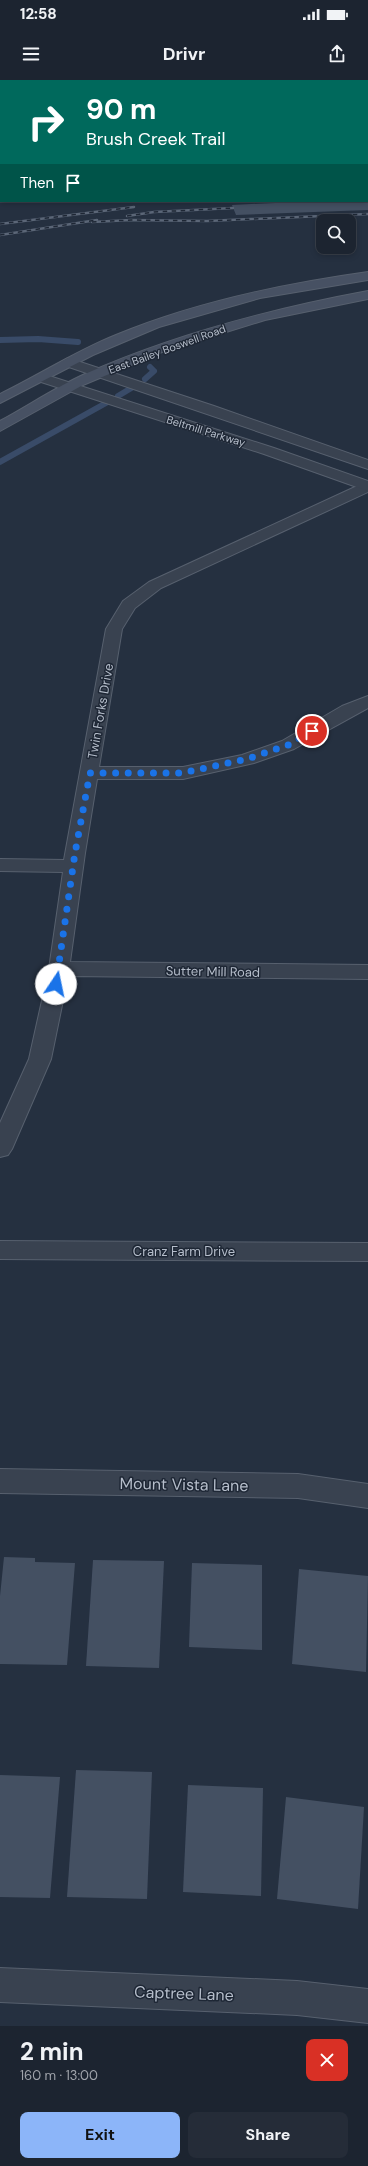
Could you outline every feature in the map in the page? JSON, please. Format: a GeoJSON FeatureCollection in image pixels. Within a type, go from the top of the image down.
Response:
{"type":"FeatureCollection","features":[{"type":"Feature","properties":{"kind":"main road","name":"East Bailey Boswell Road"},"geometry":{"type":"LineString","coordinates":[[0,399],[43,378],[68,362],[115,340],[199,311],[291,289],[368,276]]}},
{"type":"Feature","properties":{"kind":"main road","name":"East Bailey Boswell Road"},"geometry":{"type":"LineString","coordinates":[[0,427],[102,372],[199,334],[255,318],[368,295]]}},
{"type":"Feature","properties":{"kind":"street","name":"Beltmill Parkway"},"geometry":{"type":"LineString","coordinates":[[68,362],[102,372],[293,437],[368,465]]}},
{"type":"Feature","properties":{"kind":"street","name":"Beltmill Parkway"},"geometry":{"type":"LineString","coordinates":[[43,378],[269,451],[368,486]]}},
{"type":"Feature","properties":{"kind":"street","name":"Twin Forks Drive"},"geometry":{"type":"LineString","coordinates":[[0,1149],[40,1059],[59,969],[73,866],[114,629],[129,605],[156,585],[368,486]]}},
{"type":"Feature","properties":{"kind":"street"},"geometry":{"type":"LineString","coordinates":[[90,773],[182,773],[247,759],[288,745],[348,710],[368,701]]}},
{"type":"Feature","properties":{"kind":"street"},"geometry":{"type":"LineString","coordinates":[[0,865],[73,866]]}},
{"type":"Feature","properties":{"kind":"street","name":"Sutter Mill Road"},"geometry":{"type":"LineString","coordinates":[[59,969],[368,972]]}},
{"type":"Feature","properties":{"kind":"street","name":"Cranz Farm Drive"},"geometry":{"type":"LineString","coordinates":[[0,1250],[368,1252]]}},
{"type":"Feature","properties":{"kind":"street","name":"Mount Vista Lane"},"geometry":{"type":"LineString","coordinates":[[0,1480],[298,1486],[368,1496]]}},
{"type":"Feature","properties":{"kind":"street","name":"Captree Lane"},"geometry":{"type":"LineString","coordinates":[[0,1985],[297,1998],[368,2006]]}},
{"type":"Feature","properties":{"kind":"building"},"geometry":{"type":"Polygon","coordinates":[[[296,202],[368,202],[368,210],[236,215],[232,205],[296,202]]]}},
{"type":"Feature","properties":{"kind":"building"},"geometry":{"type":"Polygon","coordinates":[[[4,1557],[35,1558],[35,1562],[75,1563],[67,1665],[0,1664],[0,1596],[4,1557]]]}},
{"type":"Feature","properties":{"kind":"building"},"geometry":{"type":"Polygon","coordinates":[[[93,1560],[164,1561],[159,1668],[86,1666],[93,1560]]]}},
{"type":"Feature","properties":{"kind":"building"},"geometry":{"type":"Polygon","coordinates":[[[192,1563],[262,1565],[262,1650],[189,1647],[192,1563]]]}},
{"type":"Feature","properties":{"kind":"building"},"geometry":{"type":"Polygon","coordinates":[[[299,1569],[368,1576],[366,1672],[292,1664],[299,1569]]]}},
{"type":"Feature","properties":{"kind":"building"},"geometry":{"type":"Polygon","coordinates":[[[76,1770],[152,1772],[147,1899],[67,1897],[76,1770]]]}},
{"type":"Feature","properties":{"kind":"building"},"geometry":{"type":"Polygon","coordinates":[[[0,1775],[60,1777],[50,1898],[0,1897],[0,1775]]]}},
{"type":"Feature","properties":{"kind":"building"},"geometry":{"type":"Polygon","coordinates":[[[188,1785],[263,1788],[261,1896],[183,1892],[188,1785]]]}},
{"type":"Feature","properties":{"kind":"building"},"geometry":{"type":"Polygon","coordinates":[[[286,1797],[364,1807],[358,1909],[277,1899],[286,1797]]]}},
{"type":"Feature","properties":{"kind":"waterway"},"geometry":{"type":"LineString","coordinates":[[0,340],[38,339],[78,342]]}},
{"type":"Feature","properties":{"kind":"waterway"},"geometry":{"type":"LineString","coordinates":[[145,379],[154,371],[150,367]]}},
{"type":"Feature","properties":{"kind":"waterway"},"geometry":{"type":"LineString","coordinates":[[118,396],[133,387]]}},
{"type":"Feature","properties":{"kind":"waterway"},"geometry":{"type":"LineString","coordinates":[[0,462],[106,403]]}},
{"type":"Feature","properties":{"kind":"railway"},"geometry":{"type":"LineString","coordinates":[[0,224],[134,207]]}},
{"type":"Feature","properties":{"kind":"railway"},"geometry":{"type":"LineString","coordinates":[[127,216],[154,212],[233,208]]}},
{"type":"Feature","properties":{"kind":"railway"},"geometry":{"type":"LineString","coordinates":[[92,222],[131,220],[207,221],[368,214]]}},
{"type":"Feature","properties":{"kind":"railway"},"geometry":{"type":"LineString","coordinates":[[0,235],[97,220]]}},
{"type":"Feature","properties":{"kind":"route"},"geometry":{"type":"LineString","coordinates":[[56,984],[75,853],[90,773],[182,773],[247,759],[288,745],[312,731]]}}]}
